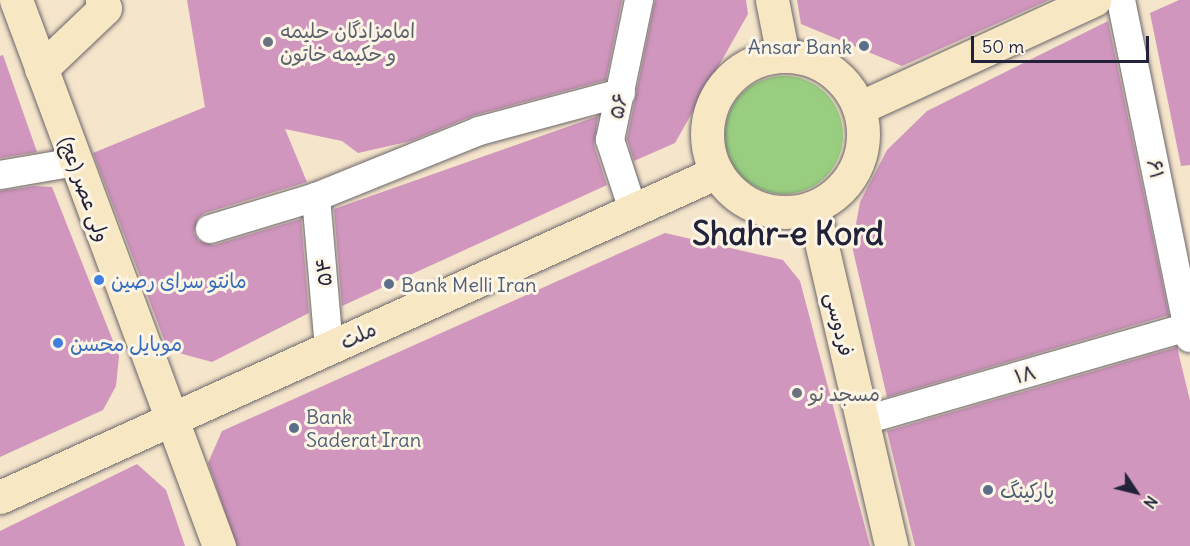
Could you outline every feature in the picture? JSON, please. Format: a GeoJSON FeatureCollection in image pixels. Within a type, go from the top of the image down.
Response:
{"type":"FeatureCollection","features":[{"type":"Feature","properties":{"kind":"main road","name":"ولی عصر (عج)"},"geometry":{"type":"LineString","coordinates":[[16,0],[219,546]]}},
{"type":"Feature","properties":{"kind":"main road"},"geometry":{"type":"LineString","coordinates":[[41,69],[105,8],[102,0]]}},
{"type":"Feature","properties":{"kind":"main road"},"geometry":{"type":"LineString","coordinates":[[772,0],[783,56]]}},
{"type":"Feature","properties":{"kind":"main road"},"geometry":{"type":"LineString","coordinates":[[859,108],[1094,0]]}},
{"type":"Feature","properties":{"kind":"main road"},"geometry":{"type":"LineString","coordinates":[[783,56],[821,64],[837,75],[859,108],[863,132],[861,155],[854,170],[834,195],[813,207],[791,212],[769,211],[748,203],[730,190],[717,172],[708,138],[708,120],[717,96],[742,70],[757,61],[783,56]]}},
{"type":"Feature","properties":{"kind":"main road","name":"ملت"},"geometry":{"type":"LineString","coordinates":[[0,497],[717,172]]}},
{"type":"Feature","properties":{"kind":"main road","name":"فردوسی"},"geometry":{"type":"LineString","coordinates":[[813,207],[891,546]]}},
{"type":"Feature","properties":{"kind":"street","name":"۵۶"},"geometry":{"type":"LineString","coordinates":[[633,210],[610,140],[639,0]]}},
{"type":"Feature","properties":{"kind":"street","name":"۶۱"},"geometry":{"type":"LineString","coordinates":[[1121,0],[1189,332]]}},
{"type":"Feature","properties":{"kind":"street"},"geometry":{"type":"LineString","coordinates":[[210,229],[316,197],[479,130],[621,93]]}},
{"type":"Feature","properties":{"kind":"street"},"geometry":{"type":"LineString","coordinates":[[0,175],[75,162]]}},
{"type":"Feature","properties":{"kind":"street","name":"۵۴"},"geometry":{"type":"LineString","coordinates":[[316,197],[329,348]]}},
{"type":"Feature","properties":{"kind":"street","name":"۱۸"},"geometry":{"type":"LineString","coordinates":[[862,421],[1189,332]]}},
{"type":"Feature","properties":{"kind":"green space"},"geometry":{"type":"Polygon","coordinates":[[[784,76],[807,81],[826,93],[838,112],[843,135],[838,158],[826,177],[807,189],[784,194],[761,189],[742,177],[730,158],[725,135],[730,112],[742,93],[761,81],[784,76]]]}},
{"type":"Feature","properties":{"kind":"building"},"geometry":{"type":"Polygon","coordinates":[[[187,0],[622,0],[606,80],[475,115],[411,141],[358,153],[342,141],[285,129],[307,182],[205,213],[198,218],[194,233],[199,241],[214,245],[301,219],[309,313],[212,362],[168,350],[93,153],[205,107],[187,0]]]}},
{"type":"Feature","properties":{"kind":"building"},"geometry":{"type":"Polygon","coordinates":[[[655,0],[746,0],[748,14],[675,143],[634,161],[627,139],[655,0]]]}},
{"type":"Feature","properties":{"kind":"building"},"geometry":{"type":"Polygon","coordinates":[[[797,0],[1049,0],[902,66],[801,24],[797,0]]]}},
{"type":"Feature","properties":{"kind":"building"},"geometry":{"type":"Polygon","coordinates":[[[1179,0],[1190,0],[1190,165],[1181,166],[1150,13],[1179,0]]]}},
{"type":"Feature","properties":{"kind":"building"},"geometry":{"type":"Polygon","coordinates":[[[1108,21],[1169,315],[887,397],[852,246],[860,202],[887,150],[927,111],[1108,21]]]}},
{"type":"Feature","properties":{"kind":"building"},"geometry":{"type":"Polygon","coordinates":[[[3,55],[37,152],[0,158],[0,56],[3,55]]]}},
{"type":"Feature","properties":{"kind":"building"},"geometry":{"type":"Polygon","coordinates":[[[598,116],[594,145],[607,185],[342,306],[334,209],[598,116]]]}},
{"type":"Feature","properties":{"kind":"building"},"geometry":{"type":"Polygon","coordinates":[[[35,186],[52,187],[119,356],[116,386],[103,410],[0,457],[0,191],[35,186]]]}},
{"type":"Feature","properties":{"kind":"building"},"geometry":{"type":"Polygon","coordinates":[[[665,233],[783,260],[800,281],[870,546],[237,546],[208,463],[222,431],[665,233]]]}},
{"type":"Feature","properties":{"kind":"building"},"geometry":{"type":"Polygon","coordinates":[[[1177,347],[1190,401],[1190,546],[915,546],[887,431],[1177,347]]]}},
{"type":"Feature","properties":{"kind":"building"},"geometry":{"type":"Polygon","coordinates":[[[137,464],[166,490],[185,546],[0,546],[0,531],[137,464]]]}},
{"type":"Feature","properties":{"kind":"place","name":"امامزادگان حلیمه و حکیمه خاتون"},"geometry":{"type":"Point","coordinates":[268,42]}},
{"type":"Feature","properties":{"kind":"place","name":"Ansar Bank"},"geometry":{"type":"Point","coordinates":[864,46]}},
{"type":"Feature","properties":{"kind":"place","name":"مانتو سرای رصین"},"geometry":{"type":"Point","coordinates":[99,280]}},
{"type":"Feature","properties":{"kind":"place","name":"Bank Melli Iran"},"geometry":{"type":"Point","coordinates":[389,284]}},
{"type":"Feature","properties":{"kind":"place","name":"موبایل محسن"},"geometry":{"type":"Point","coordinates":[58,343]}},
{"type":"Feature","properties":{"kind":"place","name":"مسجد نو"},"geometry":{"type":"Point","coordinates":[797,393]}},
{"type":"Feature","properties":{"kind":"place","name":"Bank Saderat Iran"},"geometry":{"type":"Point","coordinates":[294,428]}},
{"type":"Feature","properties":{"kind":"place","name":"پارکینگ"},"geometry":{"type":"Point","coordinates":[988,490]}},
{"type":"Feature","properties":{"kind":"district","name":"Shahr-e Kord"},"geometry":{"type":"Point","coordinates":[788,234]}}]}
